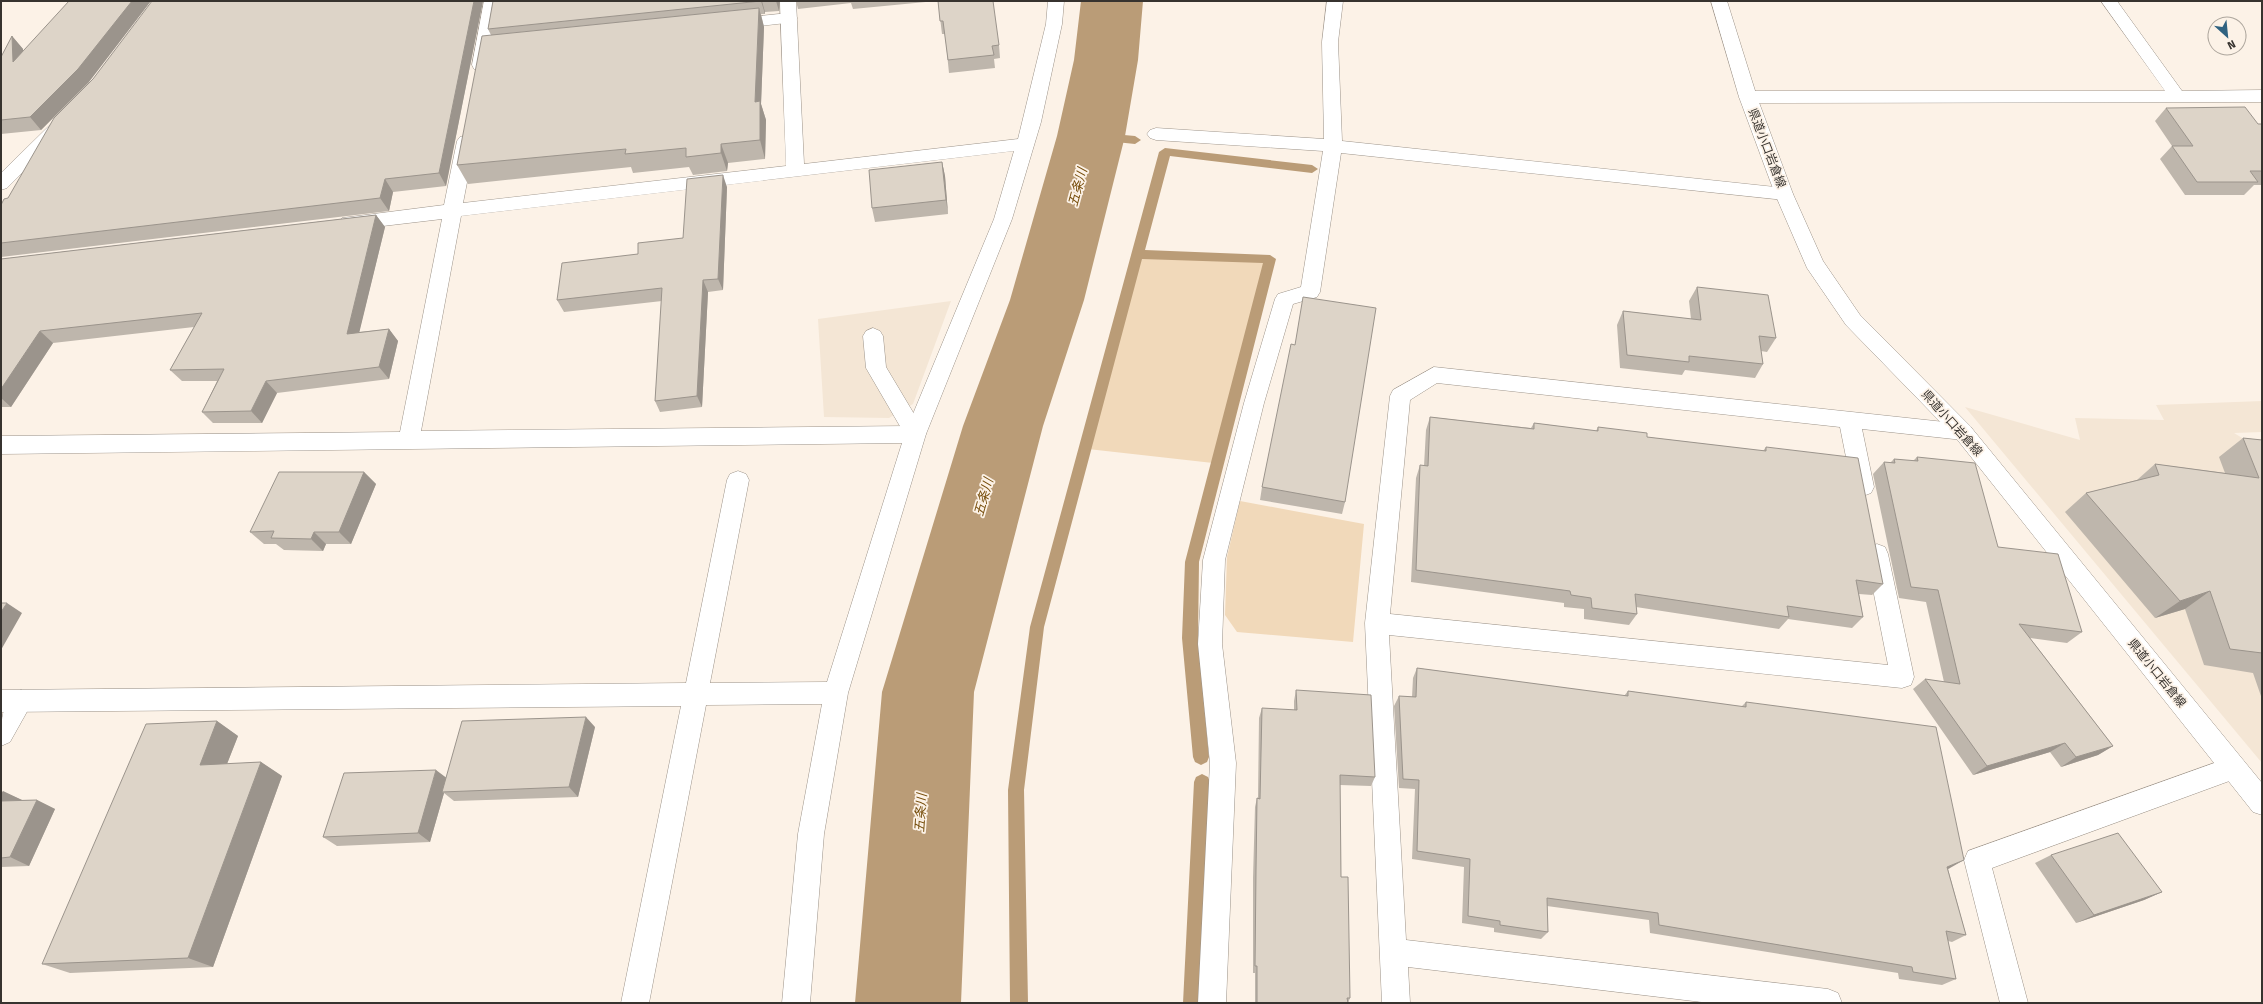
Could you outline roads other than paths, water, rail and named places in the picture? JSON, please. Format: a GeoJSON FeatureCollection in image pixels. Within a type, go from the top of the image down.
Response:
{"type":"FeatureCollection","features":[{"type":"Feature","properties":{"kind":"street"},"geometry":{"type":"LineString","coordinates":[[477,80],[491,48],[492,1]]}},
{"type":"Feature","properties":{"kind":"street"},"geometry":{"type":"LineString","coordinates":[[788,1],[795,171]]}},
{"type":"Feature","properties":{"kind":"street"},"geometry":{"type":"LineString","coordinates":[[796,1003],[811,834],[836,693],[915,434],[1003,219],[1026,144],[1054,24],[1056,1]]}},
{"type":"Feature","properties":{"kind":"street"},"geometry":{"type":"LineString","coordinates":[[1212,1003],[1223,763],[1210,644],[1214,560],[1254,402],[1285,299],[1310,292],[1333,146],[1330,42],[1335,1]]}},
{"type":"Feature","properties":{"kind":"street","name":"県道小口岩倉線"},"geometry":{"type":"LineString","coordinates":[[1719,1],[1748,97],[1784,194],[1814,263],[1853,320],[1963,432],[2262,803]]}},
{"type":"Feature","properties":{"kind":"street"},"geometry":{"type":"LineString","coordinates":[[2109,1],[2178,96]]}},
{"type":"Feature","properties":{"kind":"street"},"geometry":{"type":"LineString","coordinates":[[718,25],[789,18]]}},
{"type":"Feature","properties":{"kind":"street"},"geometry":{"type":"LineString","coordinates":[[1748,97],[2262,96]]}},
{"type":"Feature","properties":{"kind":"street"},"geometry":{"type":"LineString","coordinates":[[1,184],[70,114]]}},
{"type":"Feature","properties":{"kind":"street"},"geometry":{"type":"LineString","coordinates":[[409,440],[468,126]]}},
{"type":"Feature","properties":{"kind":"street"},"geometry":{"type":"LineString","coordinates":[[1156,134],[1333,146],[1784,194]]}},
{"type":"Feature","properties":{"kind":"street"},"geometry":{"type":"LineString","coordinates":[[334,225],[1026,144]]}},
{"type":"Feature","properties":{"kind":"street"},"geometry":{"type":"LineString","coordinates":[[873,336],[876,368],[915,434]]}},
{"type":"Feature","properties":{"kind":"street"},"geometry":{"type":"LineString","coordinates":[[1396,1003],[1377,623],[1400,396],[1434,375],[1963,432]]}},
{"type":"Feature","properties":{"kind":"street"},"geometry":{"type":"LineString","coordinates":[[1849,420],[1867,506]]}},
{"type":"Feature","properties":{"kind":"street"},"geometry":{"type":"LineString","coordinates":[[1,445],[915,434]]}},
{"type":"Feature","properties":{"kind":"street"},"geometry":{"type":"LineString","coordinates":[[635,1003],[738,480]]}},
{"type":"Feature","properties":{"kind":"street"},"geometry":{"type":"LineString","coordinates":[[1377,623],[1902,677],[1873,537]]}},
{"type":"Feature","properties":{"kind":"street"},"geometry":{"type":"LineString","coordinates":[[1,734],[11,701],[836,693]]}},
{"type":"Feature","properties":{"kind":"street"},"geometry":{"type":"LineString","coordinates":[[2014,1003],[1977,860],[2234,768]]}},
{"type":"Feature","properties":{"kind":"street"},"geometry":{"type":"LineString","coordinates":[[1394,952],[1828,1003]]}},
{"type":"Feature","properties":{"kind":"waterway","name":"五条川"},"geometry":{"type":"LineString","coordinates":[[908,1003],[928,692],[1003,426],[1047,300],[1091,136],[1106,60],[1112,1]]}},
{"type":"Feature","properties":{"kind":"waterway"},"geometry":{"type":"LineString","coordinates":[[1091,136],[1135,140]]}},
{"type":"Feature","properties":{"kind":"waterway"},"geometry":{"type":"LineString","coordinates":[[1138,254],[1165,152],[1312,169]]}},
{"type":"Feature","properties":{"kind":"waterway"},"geometry":{"type":"LineString","coordinates":[[1019,1003],[1016,790],[1037,627],[1138,254]]}},
{"type":"Feature","properties":{"kind":"waterway"},"geometry":{"type":"LineString","coordinates":[[1138,254],[1270,259],[1192,562],[1190,638],[1201,757]]}},
{"type":"Feature","properties":{"kind":"waterway"},"geometry":{"type":"LineString","coordinates":[[1192,1003],[1202,782]]}}]}
